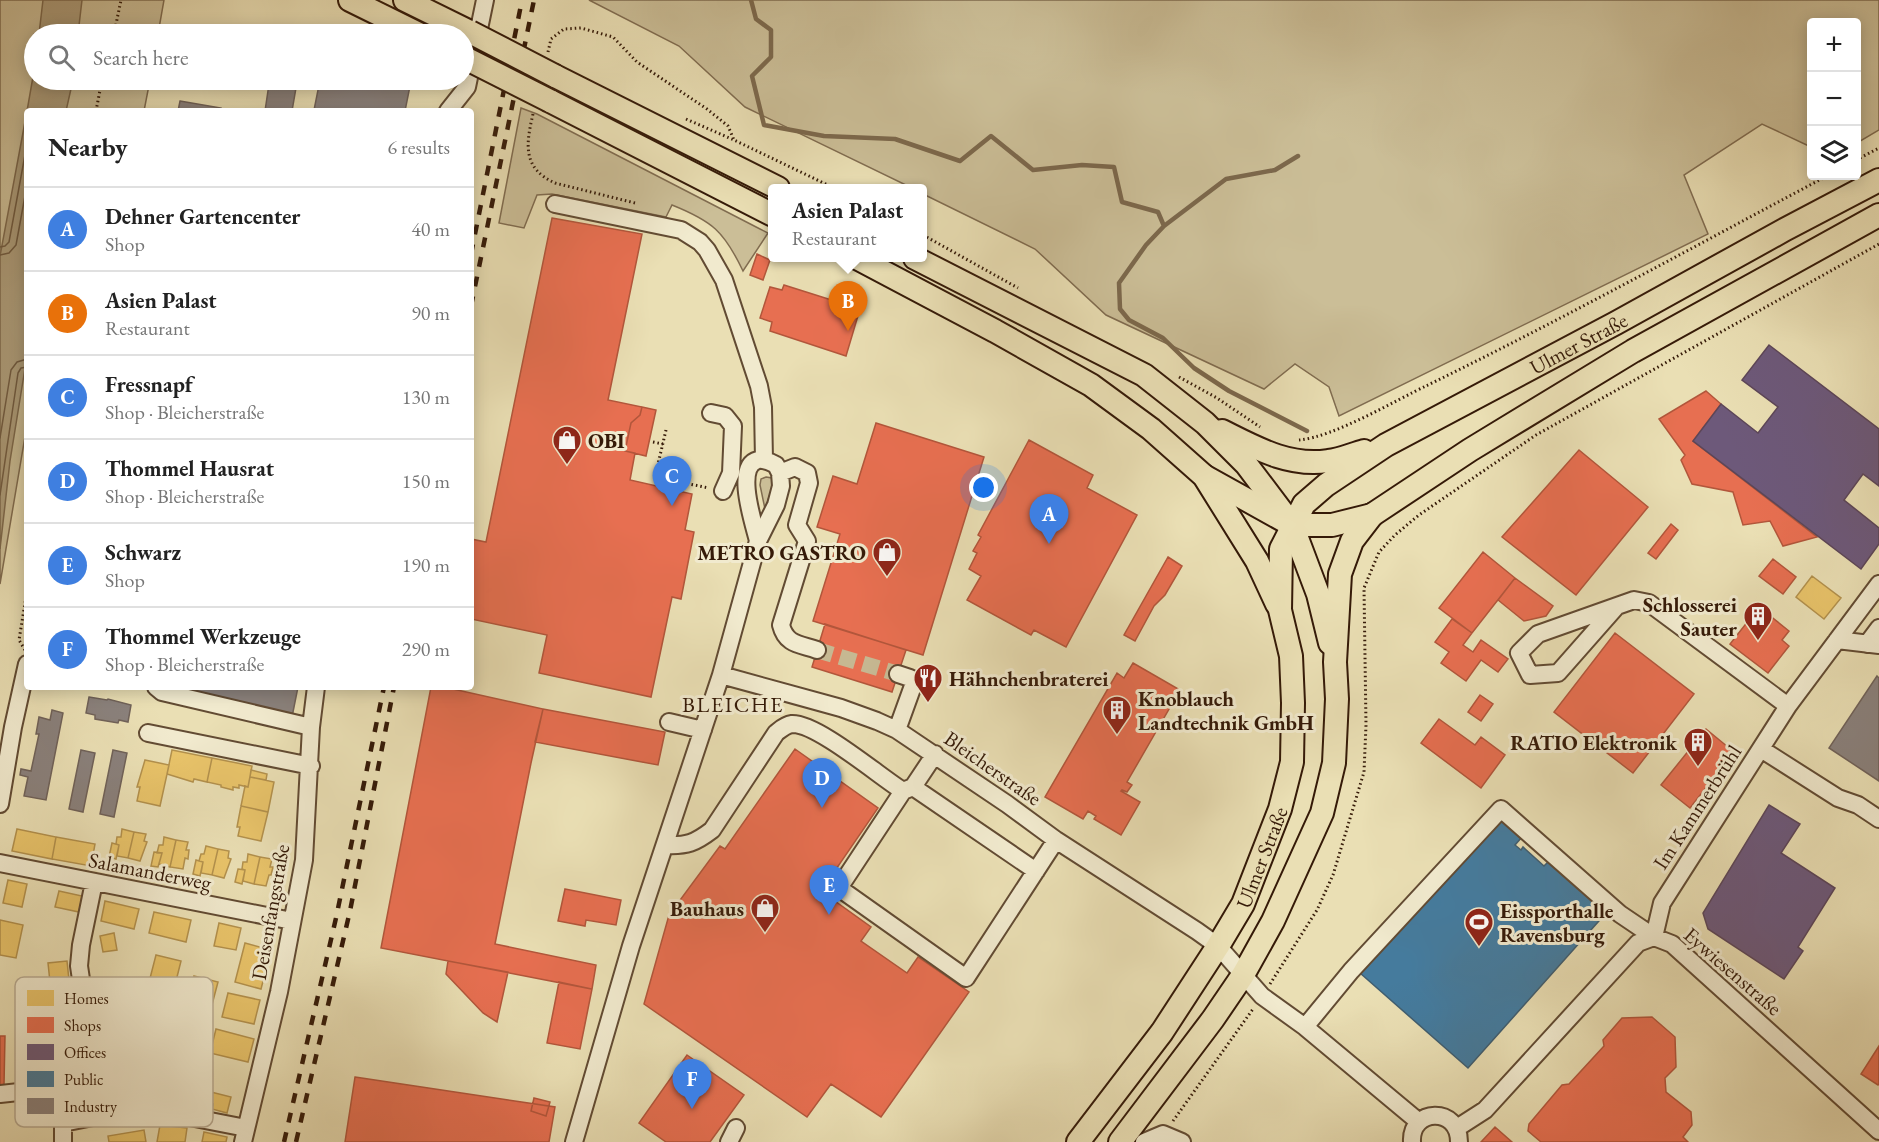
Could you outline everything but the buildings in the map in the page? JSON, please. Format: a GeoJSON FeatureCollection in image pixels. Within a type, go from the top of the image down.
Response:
{"type":"FeatureCollection","features":[{"type":"Feature","properties":{"kind":"main road"},"geometry":{"type":"LineString","coordinates":[[350,0],[399,24]]}},
{"type":"Feature","properties":{"kind":"main road"},"geometry":{"type":"LineString","coordinates":[[405,0],[454,24]]}},
{"type":"Feature","properties":{"kind":"main road"},"geometry":{"type":"LineString","coordinates":[[474,34],[768,184]]}},
{"type":"Feature","properties":{"kind":"main road"},"geometry":{"type":"LineString","coordinates":[[474,62],[768,212]]}},
{"type":"Feature","properties":{"kind":"main road","name":"Ulmer Straße"},"geometry":{"type":"LineString","coordinates":[[1078,1142],[1162,1032],[1218,946],[1243,904],[1280,809],[1292,762],[1293,703],[1291,656],[1280,610],[1281,549],[1305,504],[1326,485],[1386,445],[1879,180]]}},
{"type":"Feature","properties":{"kind":"main road","name":"Ulmer Straße"},"geometry":{"type":"LineString","coordinates":[[1204,476],[1292,525],[1332,525],[1372,515],[1470,450],[1633,351],[1879,215]]}},
{"type":"Feature","properties":{"kind":"main road"},"geometry":{"type":"LineString","coordinates":[[865,262],[1091,385],[1150,429],[1204,476],[1257,561],[1280,610]]}},
{"type":"Feature","properties":{"kind":"main road"},"geometry":{"type":"LineString","coordinates":[[923,262],[1144,375],[1205,423],[1246,464],[1292,525],[1318,594],[1335,662]]}},
{"type":"Feature","properties":{"kind":"main road"},"geometry":{"type":"LineString","coordinates":[[1205,423],[1266,453],[1295,461],[1328,461],[1386,445]]}},
{"type":"Feature","properties":{"kind":"main road"},"geometry":{"type":"LineString","coordinates":[[1335,662],[1340,574],[1352,541],[1372,515]]}},
{"type":"Feature","properties":{"kind":"main road","name":"Ulmer Straße"},"geometry":{"type":"LineString","coordinates":[[1120,1142],[1213,1019],[1243,975],[1273,921],[1322,813],[1334,763],[1337,699],[1335,662]]}},
{"type":"Feature","properties":{"kind":"street"},"geometry":{"type":"LineString","coordinates":[[474,50],[485,0]]}},
{"type":"Feature","properties":{"kind":"street"},"geometry":{"type":"LineString","coordinates":[[450,108],[464,90]]}},
{"type":"Feature","properties":{"kind":"street"},"geometry":{"type":"LineString","coordinates":[[555,204],[681,230],[700,242],[715,262],[724,280],[759,386],[763,407],[764,460]]}},
{"type":"Feature","properties":{"kind":"street"},"geometry":{"type":"LineString","coordinates":[[711,413],[725,416],[734,426],[739,474],[747,492],[758,541]]}},
{"type":"Feature","properties":{"kind":"street"},"geometry":{"type":"LineString","coordinates":[[574,1142],[631,946],[721,675],[758,541],[776,505],[781,486],[780,473],[776,465],[764,460],[756,461],[739,474],[723,491]]}},
{"type":"Feature","properties":{"kind":"street"},"geometry":{"type":"LineString","coordinates":[[780,473],[795,467],[807,473],[809,483],[797,525],[807,541],[781,625],[788,641],[817,650]]}},
{"type":"Feature","properties":{"kind":"street","name":"Im Kammerbrühl"},"geometry":{"type":"LineString","coordinates":[[1654,937],[1662,903],[1788,706],[1879,584]]}},
{"type":"Feature","properties":{"kind":"street"},"geometry":{"type":"LineString","coordinates":[[1617,606],[1558,673],[1530,675],[1519,653],[1538,633],[1634,600],[1649,603],[1788,706]]}},
{"type":"Feature","properties":{"kind":"street"},"geometry":{"type":"LineString","coordinates":[[1837,640],[1873,645],[1879,628]]}},
{"type":"Feature","properties":{"kind":"street"},"geometry":{"type":"LineString","coordinates":[[897,730],[914,683],[910,678],[898,674]]}},
{"type":"Feature","properties":{"kind":"street","name":"Bleicherstraße"},"geometry":{"type":"LineString","coordinates":[[721,675],[841,708],[897,730],[935,754],[1056,840],[1192,927],[1218,946],[1243,975]]}},
{"type":"Feature","properties":{"kind":"street"},"geometry":{"type":"LineString","coordinates":[[0,804],[24,678]]}},
{"type":"Feature","properties":{"kind":"street"},"geometry":{"type":"LineString","coordinates":[[160,690],[311,727]]}},
{"type":"Feature","properties":{"kind":"street","name":"Deisenfangstraße"},"geometry":{"type":"LineString","coordinates":[[244,1135],[279,992],[304,860],[311,727],[316,690]]}},
{"type":"Feature","properties":{"kind":"street"},"geometry":{"type":"LineString","coordinates":[[669,722],[702,730]]}},
{"type":"Feature","properties":{"kind":"street"},"geometry":{"type":"LineString","coordinates":[[666,845],[681,846],[697,842],[712,830],[776,734],[790,724],[809,728],[1036,871]]}},
{"type":"Feature","properties":{"kind":"street"},"geometry":{"type":"LineString","coordinates":[[148,733],[310,766]]}},
{"type":"Feature","properties":{"kind":"street"},"geometry":{"type":"LineString","coordinates":[[1761,749],[1838,798],[1858,805],[1879,819]]}},
{"type":"Feature","properties":{"kind":"street"},"geometry":{"type":"LineString","coordinates":[[935,754],[839,888],[966,978],[1056,840]]}},
{"type":"Feature","properties":{"kind":"street"},"geometry":{"type":"LineString","coordinates":[[1305,1028],[1351,971],[1501,809],[1620,914],[1654,937]]}},
{"type":"Feature","properties":{"kind":"street","name":"Salamanderweg"},"geometry":{"type":"LineString","coordinates":[[0,863],[292,921]]}},
{"type":"Feature","properties":{"kind":"street"},"geometry":{"type":"LineString","coordinates":[[81,977],[81,945],[94,882]]}},
{"type":"Feature","properties":{"kind":"street","name":"Eywiesenstraße"},"geometry":{"type":"LineString","coordinates":[[1419,1122],[1432,1116],[1446,1118],[1458,1135],[1485,1110],[1638,943],[1654,937],[1672,944],[1877,1126]]}},
{"type":"Feature","properties":{"kind":"street"},"geometry":{"type":"LineString","coordinates":[[1243,975],[1262,996],[1305,1028],[1419,1122],[1414,1129],[1412,1142]]}},
{"type":"Feature","properties":{"kind":"street"},"geometry":{"type":"LineString","coordinates":[[0,1094],[15,1092]]}},
{"type":"Feature","properties":{"kind":"street"},"geometry":{"type":"LineString","coordinates":[[213,1126],[244,1135]]}},
{"type":"Feature","properties":{"kind":"street"},"geometry":{"type":"LineString","coordinates":[[1144,1142],[1163,1134],[1182,1142]]}},
{"type":"Feature","properties":{"kind":"path"},"geometry":{"type":"LineString","coordinates":[[116,24],[122,0]]}},
{"type":"Feature","properties":{"kind":"path"},"geometry":{"type":"LineString","coordinates":[[97,108],[100,90]]}},
{"type":"Feature","properties":{"kind":"path"},"geometry":{"type":"LineString","coordinates":[[1861,158],[1879,148]]}},
{"type":"Feature","properties":{"kind":"path"},"geometry":{"type":"LineString","coordinates":[[1298,440],[1309,439],[1343,426],[1505,347],[1819,180]]}},
{"type":"Feature","properties":{"kind":"path"},"geometry":{"type":"LineString","coordinates":[[1163,1134],[1207,1077],[1262,996],[1317,910],[1333,875],[1364,772],[1366,724],[1364,588],[1379,552],[1395,535],[1419,516],[1536,435],[1879,244]]}},
{"type":"Feature","properties":{"kind":"path"},"geometry":{"type":"LineString","coordinates":[[1217,398],[1262,429]]}},
{"type":"Feature","properties":{"kind":"path"},"geometry":{"type":"LineString","coordinates":[[666,430],[655,477],[723,491]]}},
{"type":"Feature","properties":{"kind":"path"},"geometry":{"type":"LineString","coordinates":[[653,441],[663,444]]}},
{"type":"Feature","properties":{"kind":"path"},"geometry":{"type":"LineString","coordinates":[[24,609],[19,640],[24,649]]}},
{"type":"Feature","properties":{"kind":"shaded area"},"geometry":{"type":"Polygon","coordinates":[[[0,0],[164,0],[160,24],[24,24],[24,90],[148,90],[145,108],[24,108],[24,443],[0,584],[0,0]]]}},
{"type":"Feature","properties":{"kind":"shaded area"},"geometry":{"type":"Polygon","coordinates":[[[589,0],[1879,0],[1879,130],[1861,141],[1861,18],[1807,18],[1807,145],[1762,124],[1684,175],[1708,234],[1339,416],[1329,387],[1295,364],[1264,389],[1106,315],[1035,249],[927,196],[927,184],[904,184],[745,107],[679,46],[589,0]]]}},
{"type":"Feature","properties":{"kind":"shaded area"},"geometry":{"type":"Polygon","coordinates":[[[521,108],[537,114],[768,233],[743,271],[730,246],[715,229],[697,216],[672,205],[666,217],[552,194],[537,195],[524,228],[499,223],[521,108]]]}},
{"type":"Feature","properties":{"kind":"shaded area"},"geometry":{"type":"Polygon","coordinates":[[[772,478],[772,488],[765,509],[760,485],[761,479],[772,478]]]}},
{"type":"Feature","properties":{"kind":"water"},"geometry":{"type":"Polygon","coordinates":[[[43,0],[82,0],[79,24],[40,24],[43,0]]]}},
{"type":"Feature","properties":{"kind":"water"},"geometry":{"type":"Polygon","coordinates":[[[31,90],[71,90],[67,108],[28,108],[31,90]]]}},
{"type":"Feature","properties":{"kind":"water"},"geometry":{"type":"Polygon","coordinates":[[[24,127],[24,375],[10,461],[0,549],[0,256],[24,127]]]}},
{"type":"Feature","properties":{"kind":"waterway"},"geometry":{"type":"LineString","coordinates":[[751,0],[756,19],[771,30],[771,57],[752,76],[764,125],[824,136],[895,139],[960,161],[991,136],[1033,170],[1082,165],[1114,167],[1122,202],[1158,212],[1164,226],[1146,245],[1119,283],[1120,309],[1129,320],[1163,338],[1194,368],[1229,391],[1307,431]]}},
{"type":"Feature","properties":{"kind":"waterway"},"geometry":{"type":"LineString","coordinates":[[1164,226],[1226,179],[1275,170],[1298,156]]}},
{"type":"Feature","properties":{"kind":"tunnel"},"geometry":{"type":"LineString","coordinates":[[817,650],[898,674]]}},
{"type":"Feature","properties":{"kind":"railway"},"geometry":{"type":"LineString","coordinates":[[474,239],[522,0]]}},
{"type":"Feature","properties":{"kind":"railway"},"geometry":{"type":"LineString","coordinates":[[474,291],[534,0]]}},
{"type":"Feature","properties":{"kind":"railway"},"geometry":{"type":"LineString","coordinates":[[284,1142],[336,918],[383,690]]}},
{"type":"Feature","properties":{"kind":"railway"},"geometry":{"type":"LineString","coordinates":[[296,1142],[350,911],[393,690]]}},
{"type":"Feature","properties":{"kind":"place","name":"Asien Palast"},"geometry":{"type":"Point","coordinates":[848,331]}},
{"type":"Feature","properties":{"kind":"place","name":"OBI"},"geometry":{"type":"Point","coordinates":[567,466]}},
{"type":"Feature","properties":{"kind":"place","name":"Fressnapf"},"geometry":{"type":"Point","coordinates":[672,506]}},
{"type":"Feature","properties":{"kind":"place","name":"Dehner Gartencenter"},"geometry":{"type":"Point","coordinates":[1049,544]}},
{"type":"Feature","properties":{"kind":"place","name":"METRO GASTRO"},"geometry":{"type":"Point","coordinates":[887,578]}},
{"type":"Feature","properties":{"kind":"place","name":"Schlosserei Sauter"},"geometry":{"type":"Point","coordinates":[1758,642]}},
{"type":"Feature","properties":{"kind":"place","name":"Hähnchenbraterei"},"geometry":{"type":"Point","coordinates":[928,704]}},
{"type":"Feature","properties":{"kind":"place","name":"Knoblauch Landtechnik GmbH"},"geometry":{"type":"Point","coordinates":[1117,736]}},
{"type":"Feature","properties":{"kind":"place","name":"RATIO Elektronik"},"geometry":{"type":"Point","coordinates":[1698,768]}},
{"type":"Feature","properties":{"kind":"place","name":"Thommel Hausrat"},"geometry":{"type":"Point","coordinates":[822,808]}},
{"type":"Feature","properties":{"kind":"place","name":"Schwarz"},"geometry":{"type":"Point","coordinates":[829,915]}},
{"type":"Feature","properties":{"kind":"place","name":"Bauhaus"},"geometry":{"type":"Point","coordinates":[765,934]}},
{"type":"Feature","properties":{"kind":"place","name":"Eissporthalle Ravensburg"},"geometry":{"type":"Point","coordinates":[1479,948]}},
{"type":"Feature","properties":{"kind":"place","name":"Thommel Werkzeuge"},"geometry":{"type":"Point","coordinates":[692,1109]}},
{"type":"Feature","properties":{"kind":"district","name":"BLEICHE"},"geometry":{"type":"Point","coordinates":[733,704]}}]}
